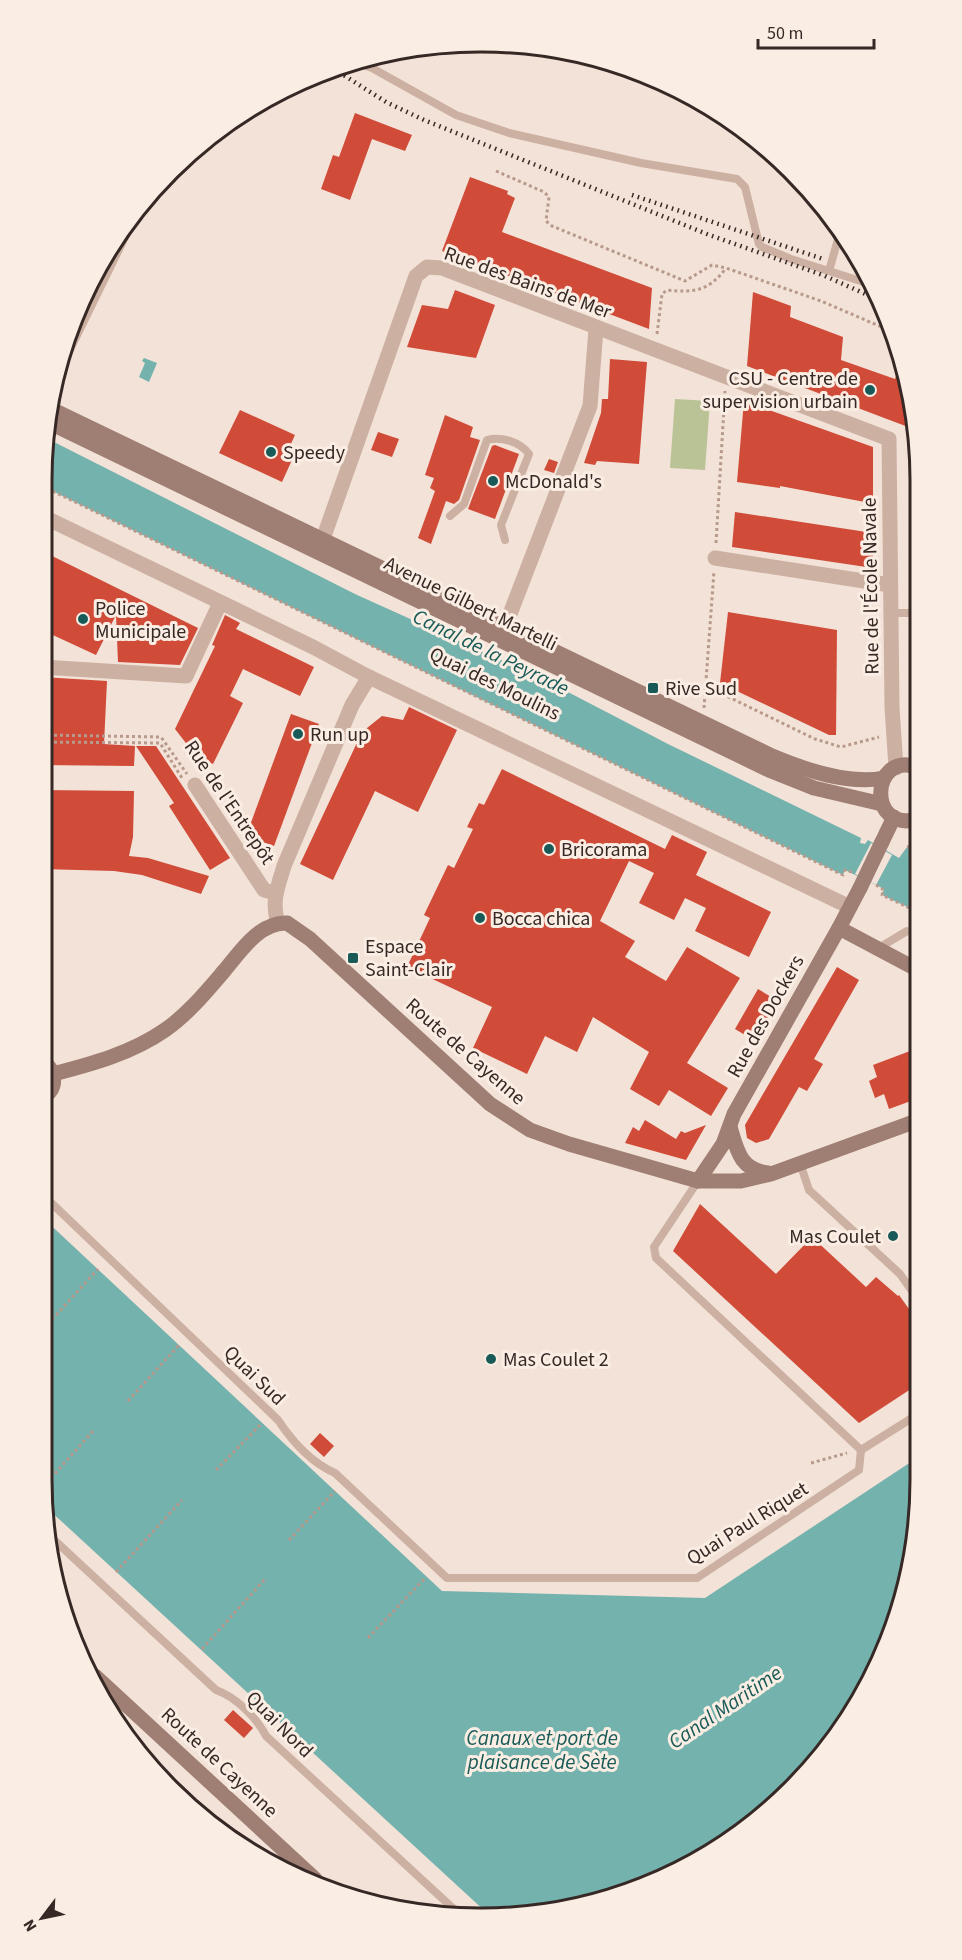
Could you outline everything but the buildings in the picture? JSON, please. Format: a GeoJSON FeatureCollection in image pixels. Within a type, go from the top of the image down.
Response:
{"type":"FeatureCollection","features":[{"type":"Feature","properties":{"kind":"main road","name":"Avenue Gilbert Martelli"},"geometry":{"type":"LineString","coordinates":[[58,412],[709,727],[791,764],[860,780],[884,778]]}},
{"type":"Feature","properties":{"kind":"main road","name":"Avenue Gilbert Martelli"},"geometry":{"type":"LineString","coordinates":[[56,426],[769,770],[814,788],[882,804]]}},
{"type":"Feature","properties":{"kind":"main road"},"geometry":{"type":"LineString","coordinates":[[910,767],[896,768],[884,778],[879,795],[882,804],[894,818],[910,821]]}},
{"type":"Feature","properties":{"kind":"main road"},"geometry":{"type":"LineString","coordinates":[[894,818],[839,927],[910,966]]}},
{"type":"Feature","properties":{"kind":"main road"},"geometry":{"type":"LineString","coordinates":[[52,1082],[53,1074],[137,1047],[165,1030],[208,989],[250,942],[278,923]]}},
{"type":"Feature","properties":{"kind":"main road","name":"Route de Cayenne"},"geometry":{"type":"LineString","coordinates":[[278,923],[291,924],[310,939],[509,1118],[530,1130],[569,1144],[698,1182],[741,1181],[771,1174],[910,1123]]}},
{"type":"Feature","properties":{"kind":"main road","name":"Rue des Dockers"},"geometry":{"type":"LineString","coordinates":[[698,1182],[723,1144],[734,1114],[839,927]]}},
{"type":"Feature","properties":{"kind":"main road"},"geometry":{"type":"LineString","coordinates":[[730,1127],[744,1164],[751,1169],[771,1174]]}},
{"type":"Feature","properties":{"kind":"main road","name":"Route de Cayenne"},"geometry":{"type":"LineString","coordinates":[[107,1687],[302,1868]]}},
{"type":"Feature","properties":{"kind":"street","name":"Rue des Bains de Mer"},"geometry":{"type":"LineString","coordinates":[[323,539],[416,276],[427,267],[441,268],[596,329],[841,418],[889,439]]}},
{"type":"Feature","properties":{"kind":"street"},"geometry":{"type":"LineString","coordinates":[[505,627],[590,406],[596,329]]}},
{"type":"Feature","properties":{"kind":"street","name":"Rue de l'École Navale"},"geometry":{"type":"LineString","coordinates":[[889,439],[892,707],[896,732],[896,768]]}},
{"type":"Feature","properties":{"kind":"street"},"geometry":{"type":"LineString","coordinates":[[52,521],[369,677],[850,908]]}},
{"type":"Feature","properties":{"kind":"street"},"geometry":{"type":"LineString","coordinates":[[715,558],[890,585]]}},
{"type":"Feature","properties":{"kind":"street"},"geometry":{"type":"LineString","coordinates":[[52,668],[186,676],[220,603]]}},
{"type":"Feature","properties":{"kind":"street"},"geometry":{"type":"LineString","coordinates":[[278,923],[274,910],[275,893],[352,705],[369,677]]}},
{"type":"Feature","properties":{"kind":"street","name":"Rue de l'École Navale"},"geometry":{"type":"LineString","coordinates":[[896,732],[910,757]]}},
{"type":"Feature","properties":{"kind":"street","name":"Rue de l'Entrepôt"},"geometry":{"type":"LineString","coordinates":[[190,784],[264,890],[275,893]]}},
{"type":"Feature","properties":{"kind":"lane"},"geometry":{"type":"LineString","coordinates":[[367,68],[456,115],[509,133],[641,163],[737,179],[745,187],[759,244],[791,259],[859,281]]}},
{"type":"Feature","properties":{"kind":"lane"},"geometry":{"type":"LineString","coordinates":[[830,271],[837,243]]}},
{"type":"Feature","properties":{"kind":"lane"},"geometry":{"type":"LineString","coordinates":[[450,516],[464,504],[487,440],[498,437],[524,447],[529,454],[501,525],[504,540]]}},
{"type":"Feature","properties":{"kind":"lane"},"geometry":{"type":"LineString","coordinates":[[891,613],[910,613]]}},
{"type":"Feature","properties":{"kind":"lane"},"geometry":{"type":"LineString","coordinates":[[877,949],[907,931],[910,932]]}},
{"type":"Feature","properties":{"kind":"lane"},"geometry":{"type":"LineString","coordinates":[[800,1163],[809,1190],[900,1274],[910,1288]]}},
{"type":"Feature","properties":{"kind":"lane"},"geometry":{"type":"LineString","coordinates":[[698,1182],[654,1247],[656,1258],[861,1450],[910,1419]]}},
{"type":"Feature","properties":{"kind":"lane","name":"Quai Sud"},"geometry":{"type":"LineString","coordinates":[[52,1204],[278,1420],[289,1437],[323,1468],[335,1473],[447,1578]]}},
{"type":"Feature","properties":{"kind":"lane","name":"Quai Paul Riquet"},"geometry":{"type":"LineString","coordinates":[[447,1578],[697,1578],[859,1470],[861,1450]]}},
{"type":"Feature","properties":{"kind":"lane","name":"Quai Nord"},"geometry":{"type":"LineString","coordinates":[[57,1543],[216,1690],[226,1693],[260,1724],[266,1736],[451,1907]]}},
{"type":"Feature","properties":{"kind":"path"},"geometry":{"type":"LineString","coordinates":[[496,171],[544,192],[549,197],[546,221],[552,226],[685,281],[712,266],[726,268],[821,301],[881,327]]}},
{"type":"Feature","properties":{"kind":"path"},"geometry":{"type":"LineString","coordinates":[[655,350],[662,294],[667,290],[696,292],[721,275],[726,268]]}},
{"type":"Feature","properties":{"kind":"path","name":"Quai des Moulins"},"geometry":{"type":"LineString","coordinates":[[52,491],[843,876],[845,870],[861,881]]}},
{"type":"Feature","properties":{"kind":"path"},"geometry":{"type":"LineString","coordinates":[[706,686],[815,739],[841,747],[896,732]]}},
{"type":"Feature","properties":{"kind":"path","name":"Rue de l'Entrepôt"},"geometry":{"type":"LineString","coordinates":[[52,735],[161,737],[190,784]]}},
{"type":"Feature","properties":{"kind":"path"},"geometry":{"type":"LineString","coordinates":[[52,742],[160,743],[190,784]]}},
{"type":"Feature","properties":{"kind":"path"},"geometry":{"type":"LineString","coordinates":[[861,881],[884,890],[882,895],[910,908]]}},
{"type":"Feature","properties":{"kind":"path"},"geometry":{"type":"LineString","coordinates":[[52,1320],[98,1269]]}},
{"type":"Feature","properties":{"kind":"path"},"geometry":{"type":"LineString","coordinates":[[128,1401],[179,1345]]}},
{"type":"Feature","properties":{"kind":"path"},"geometry":{"type":"LineString","coordinates":[[216,1470],[262,1423]]}},
{"type":"Feature","properties":{"kind":"path"},"geometry":{"type":"LineString","coordinates":[[52,1477],[93,1431]]}},
{"type":"Feature","properties":{"kind":"path"},"geometry":{"type":"LineString","coordinates":[[811,1463],[861,1450]]}},
{"type":"Feature","properties":{"kind":"path"},"geometry":{"type":"LineString","coordinates":[[289,1540],[335,1491]]}},
{"type":"Feature","properties":{"kind":"path"},"geometry":{"type":"LineString","coordinates":[[116,1572],[182,1500]]}},
{"type":"Feature","properties":{"kind":"path"},"geometry":{"type":"LineString","coordinates":[[368,1638],[426,1576]]}},
{"type":"Feature","properties":{"kind":"path"},"geometry":{"type":"LineString","coordinates":[[202,1649],[265,1579]]}},
{"type":"Feature","properties":{"kind":"green space"},"geometry":{"type":"Polygon","coordinates":[[[675,399],[710,401],[705,470],[670,468],[675,399]]]}},
{"type":"Feature","properties":{"kind":"water"},"geometry":{"type":"Polygon","coordinates":[[[144,358],[157,363],[149,382],[139,377],[145,363],[142,361],[144,358]]]}},
{"type":"Feature","properties":{"kind":"water"},"geometry":{"type":"Polygon","coordinates":[[[54,442],[355,594],[539,677],[668,744],[861,838],[860,843],[865,844],[868,840],[899,858],[910,846],[910,908],[882,895],[884,889],[845,870],[843,875],[52,491],[54,442]]]}},
{"type":"Feature","properties":{"kind":"water","name":"Canaux et port de plaisance de Sète"},"geometry":{"type":"Polygon","coordinates":[[[52,1226],[442,1591],[705,1598],[910,1463],[909,1507],[901,1563],[887,1617],[877,1643],[865,1669],[837,1717],[821,1740],[784,1782],[742,1819],[719,1835],[671,1863],[645,1875],[619,1885],[565,1899],[537,1904],[482,1908],[54,1514],[52,1226]]]}},
{"type":"Feature","properties":{"kind":"pier"},"geometry":{"type":"Polygon","coordinates":[[[871,843],[892,855],[876,885],[855,874],[871,843]]]}},
{"type":"Feature","properties":{"kind":"railway"},"geometry":{"type":"LineString","coordinates":[[343,75],[386,102],[424,120],[707,234],[825,276],[867,294]]}},
{"type":"Feature","properties":{"kind":"railway"},"geometry":{"type":"LineString","coordinates":[[632,195],[823,259]]}},
{"type":"Feature","properties":{"kind":"place","name":"CSU - Centre de supervision urbain"},"geometry":{"type":"Point","coordinates":[870,390]}},
{"type":"Feature","properties":{"kind":"place","name":"Speedy"},"geometry":{"type":"Point","coordinates":[271,452]}},
{"type":"Feature","properties":{"kind":"place","name":"McDonald's"},"geometry":{"type":"Point","coordinates":[493,481]}},
{"type":"Feature","properties":{"kind":"place","name":"Police Municipale"},"geometry":{"type":"Point","coordinates":[83,619]}},
{"type":"Feature","properties":{"kind":"place","name":"Rive Sud"},"geometry":{"type":"Point","coordinates":[653,688]}},
{"type":"Feature","properties":{"kind":"place","name":"Run up"},"geometry":{"type":"Point","coordinates":[298,734]}},
{"type":"Feature","properties":{"kind":"place","name":"Bricorama"},"geometry":{"type":"Point","coordinates":[549,849]}},
{"type":"Feature","properties":{"kind":"place","name":"Bocca chica"},"geometry":{"type":"Point","coordinates":[480,918]}},
{"type":"Feature","properties":{"kind":"place","name":"Espace Saint-Clair"},"geometry":{"type":"Point","coordinates":[353,958]}},
{"type":"Feature","properties":{"kind":"place","name":"Mas Coulet"},"geometry":{"type":"Point","coordinates":[893,1236]}},
{"type":"Feature","properties":{"kind":"place","name":"Mas Coulet 2"},"geometry":{"type":"Point","coordinates":[491,1359]}},
{"type":"Feature","properties":{"kind":"water label","name":"Canal de la Peyrade"},"geometry":{"type":"Point","coordinates":[491,652]}},
{"type":"Feature","properties":{"kind":"water label","name":"Canal Maritime"},"geometry":{"type":"Point","coordinates":[725,1707]}}]}
